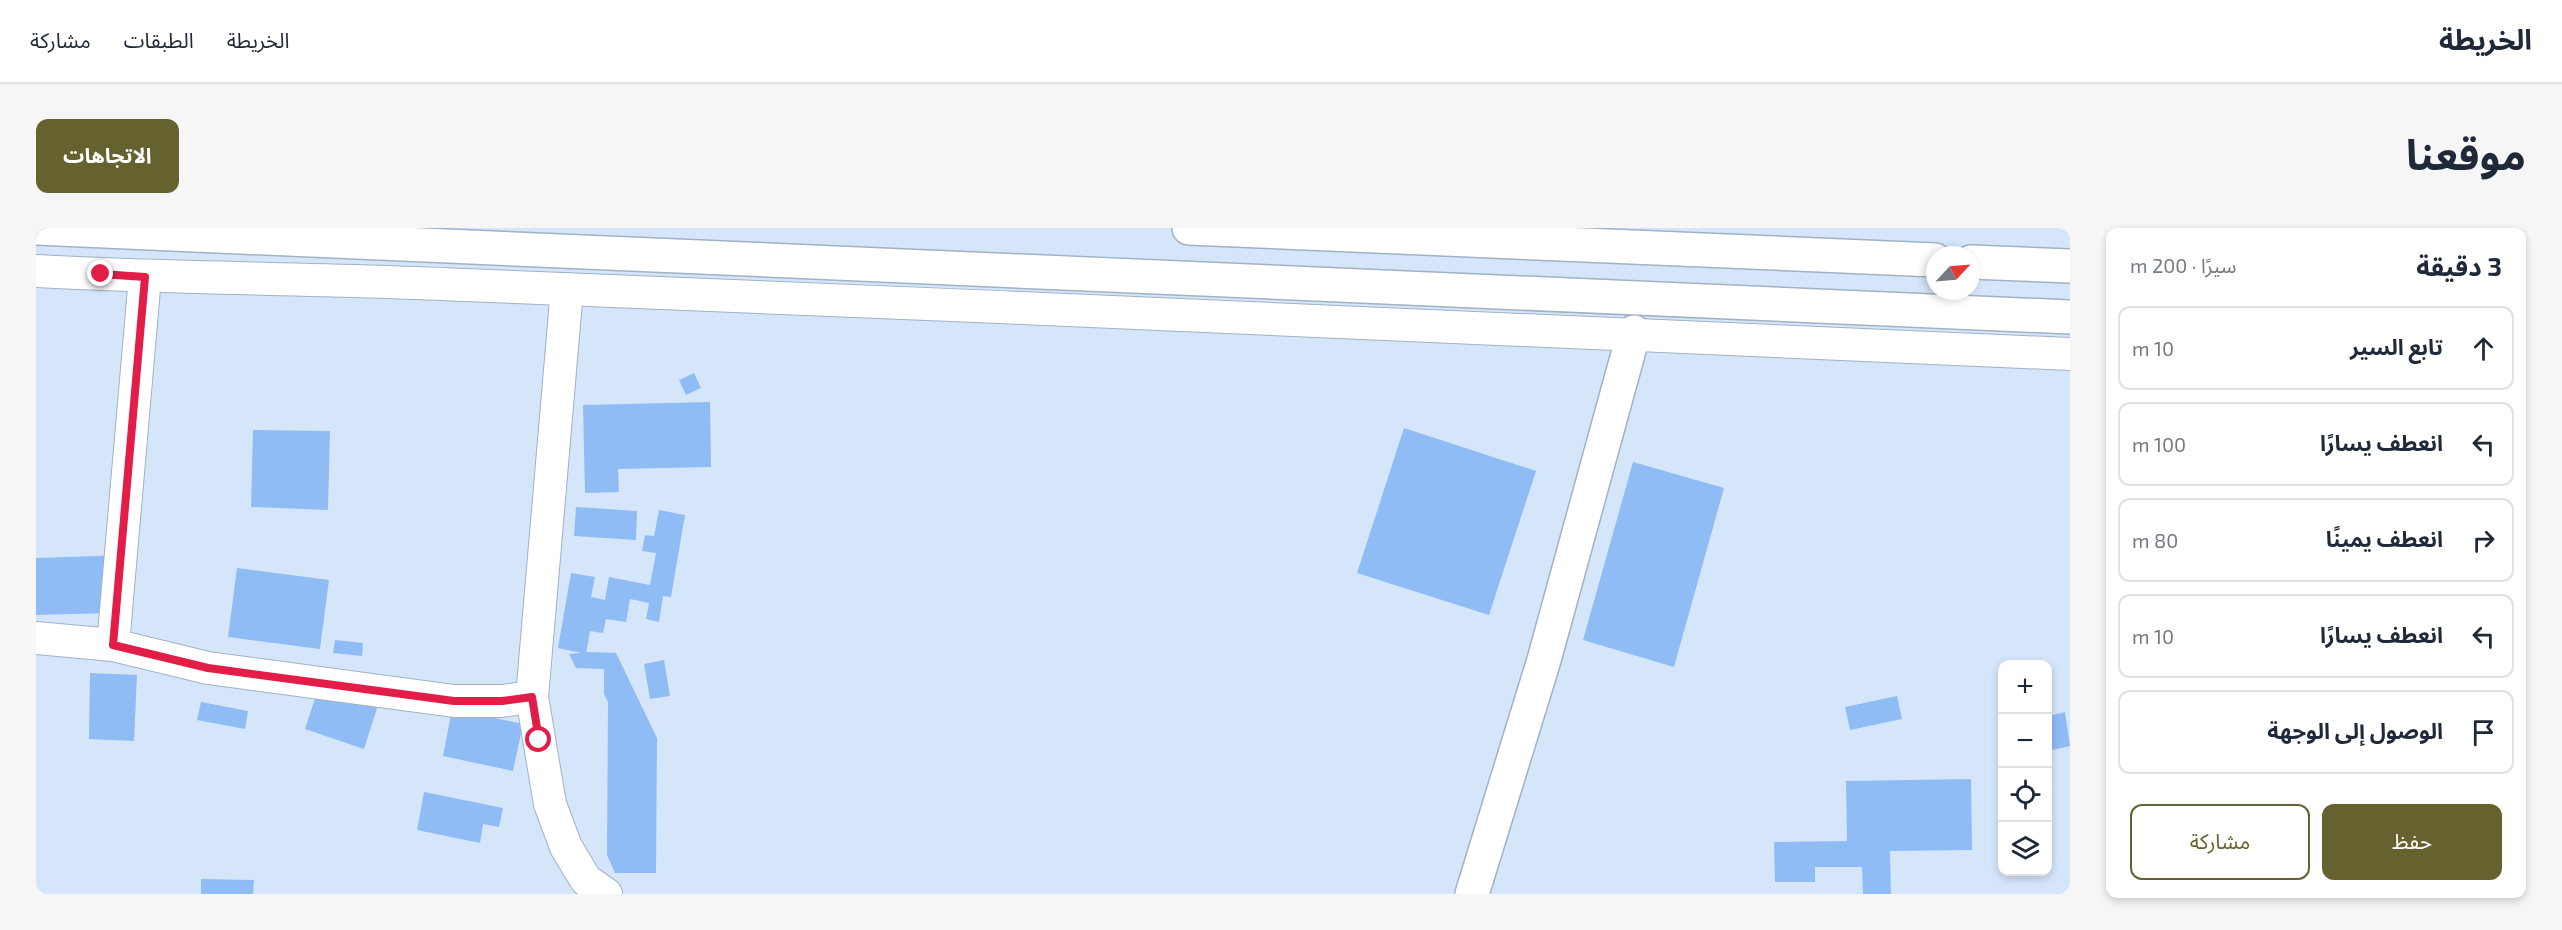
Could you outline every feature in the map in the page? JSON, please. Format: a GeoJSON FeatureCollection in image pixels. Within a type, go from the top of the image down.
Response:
{"type":"FeatureCollection","features":[{"type":"Feature","properties":{"kind":"main road"},"geometry":{"type":"LineString","coordinates":[[36,228],[2070,317]]}},
{"type":"Feature","properties":{"kind":"main road"},"geometry":{"type":"LineString","coordinates":[[1189,228],[1672,239],[1926,259]]}},
{"type":"Feature","properties":{"kind":"main road"},"geometry":{"type":"LineString","coordinates":[[1980,262],[2070,266]]}},
{"type":"Feature","properties":{"kind":"main road"},"geometry":{"type":"LineString","coordinates":[[1472,894],[1544,660],[1634,332]]}},
{"type":"Feature","properties":{"kind":"street"},"geometry":{"type":"LineString","coordinates":[[36,271],[145,277],[423,283],[1634,332],[2070,354]]}},
{"type":"Feature","properties":{"kind":"street"},"geometry":{"type":"LineString","coordinates":[[113,645],[145,277]]}},
{"type":"Feature","properties":{"kind":"street"},"geometry":{"type":"LineString","coordinates":[[567,289],[532,697],[550,804],[566,847],[586,880],[606,894]]}},
{"type":"Feature","properties":{"kind":"street"},"geometry":{"type":"LineString","coordinates":[[36,638],[113,645],[208,668],[454,701],[502,701],[532,697]]}},
{"type":"Feature","properties":{"kind":"building"},"geometry":{"type":"Polygon","coordinates":[[[694,373],[701,388],[686,395],[679,380],[694,373]]]}},
{"type":"Feature","properties":{"kind":"building"},"geometry":{"type":"Polygon","coordinates":[[[710,402],[711,467],[618,469],[619,492],[585,493],[583,405],[710,402]]]}},
{"type":"Feature","properties":{"kind":"building"},"geometry":{"type":"Polygon","coordinates":[[[1404,428],[1536,471],[1489,615],[1357,573],[1404,428]]]}},
{"type":"Feature","properties":{"kind":"building"},"geometry":{"type":"Polygon","coordinates":[[[253,430],[330,431],[328,510],[251,507],[253,430]]]}},
{"type":"Feature","properties":{"kind":"building"},"geometry":{"type":"Polygon","coordinates":[[[1633,462],[1724,488],[1674,667],[1583,640],[1633,462]]]}},
{"type":"Feature","properties":{"kind":"building"},"geometry":{"type":"Polygon","coordinates":[[[576,507],[637,511],[636,540],[574,536],[576,507]]]}},
{"type":"Feature","properties":{"kind":"building"},"geometry":{"type":"Polygon","coordinates":[[[659,510],[685,515],[671,597],[663,596],[659,622],[646,619],[649,603],[630,599],[626,622],[606,619],[603,633],[590,631],[586,654],[558,648],[571,573],[595,577],[591,597],[605,600],[609,577],[650,585],[656,553],[642,551],[645,535],[654,536],[659,510]]]}},
{"type":"Feature","properties":{"kind":"building"},"geometry":{"type":"Polygon","coordinates":[[[127,555],[111,613],[36,615],[36,558],[127,555]]]}},
{"type":"Feature","properties":{"kind":"building"},"geometry":{"type":"Polygon","coordinates":[[[237,568],[329,580],[320,649],[228,637],[237,568]]]}},
{"type":"Feature","properties":{"kind":"building"},"geometry":{"type":"Polygon","coordinates":[[[335,640],[363,643],[362,656],[333,653],[335,640]]]}},
{"type":"Feature","properties":{"kind":"building"},"geometry":{"type":"Polygon","coordinates":[[[616,653],[657,738],[656,873],[615,873],[607,855],[608,702],[604,694],[604,669],[576,668],[569,654],[616,653]]]}},
{"type":"Feature","properties":{"kind":"building"},"geometry":{"type":"Polygon","coordinates":[[[664,660],[670,696],[650,699],[644,664],[664,660]]]}},
{"type":"Feature","properties":{"kind":"building"},"geometry":{"type":"Polygon","coordinates":[[[90,673],[137,675],[134,741],[89,739],[90,673]]]}},
{"type":"Feature","properties":{"kind":"building"},"geometry":{"type":"Polygon","coordinates":[[[320,683],[379,702],[364,749],[305,729],[320,683]]]}},
{"type":"Feature","properties":{"kind":"building"},"geometry":{"type":"Polygon","coordinates":[[[1897,696],[1902,719],[1850,730],[1845,707],[1897,696]]]}},
{"type":"Feature","properties":{"kind":"building"},"geometry":{"type":"Polygon","coordinates":[[[201,702],[248,711],[245,729],[197,720],[201,702]]]}},
{"type":"Feature","properties":{"kind":"building"},"geometry":{"type":"Polygon","coordinates":[[[452,709],[523,724],[513,771],[443,756],[452,709]]]}},
{"type":"Feature","properties":{"kind":"building"},"geometry":{"type":"Polygon","coordinates":[[[2065,712],[2070,746],[2052,750],[2052,715],[2065,712]]]}},
{"type":"Feature","properties":{"kind":"building"},"geometry":{"type":"Polygon","coordinates":[[[1971,779],[1972,850],[1890,851],[1891,894],[1863,894],[1862,867],[1815,867],[1815,882],[1775,882],[1774,842],[1847,841],[1846,781],[1971,779]]]}},
{"type":"Feature","properties":{"kind":"building"},"geometry":{"type":"Polygon","coordinates":[[[424,792],[503,808],[499,827],[483,824],[480,843],[417,830],[424,792]]]}},
{"type":"Feature","properties":{"kind":"building"},"geometry":{"type":"Polygon","coordinates":[[[201,879],[254,880],[253,894],[201,894],[201,879]]]}},
{"type":"Feature","properties":{"kind":"route"},"geometry":{"type":"LineString","coordinates":[[101,274],[145,277],[113,645],[208,668],[454,701],[502,701],[532,697],[539,740]]}}]}
